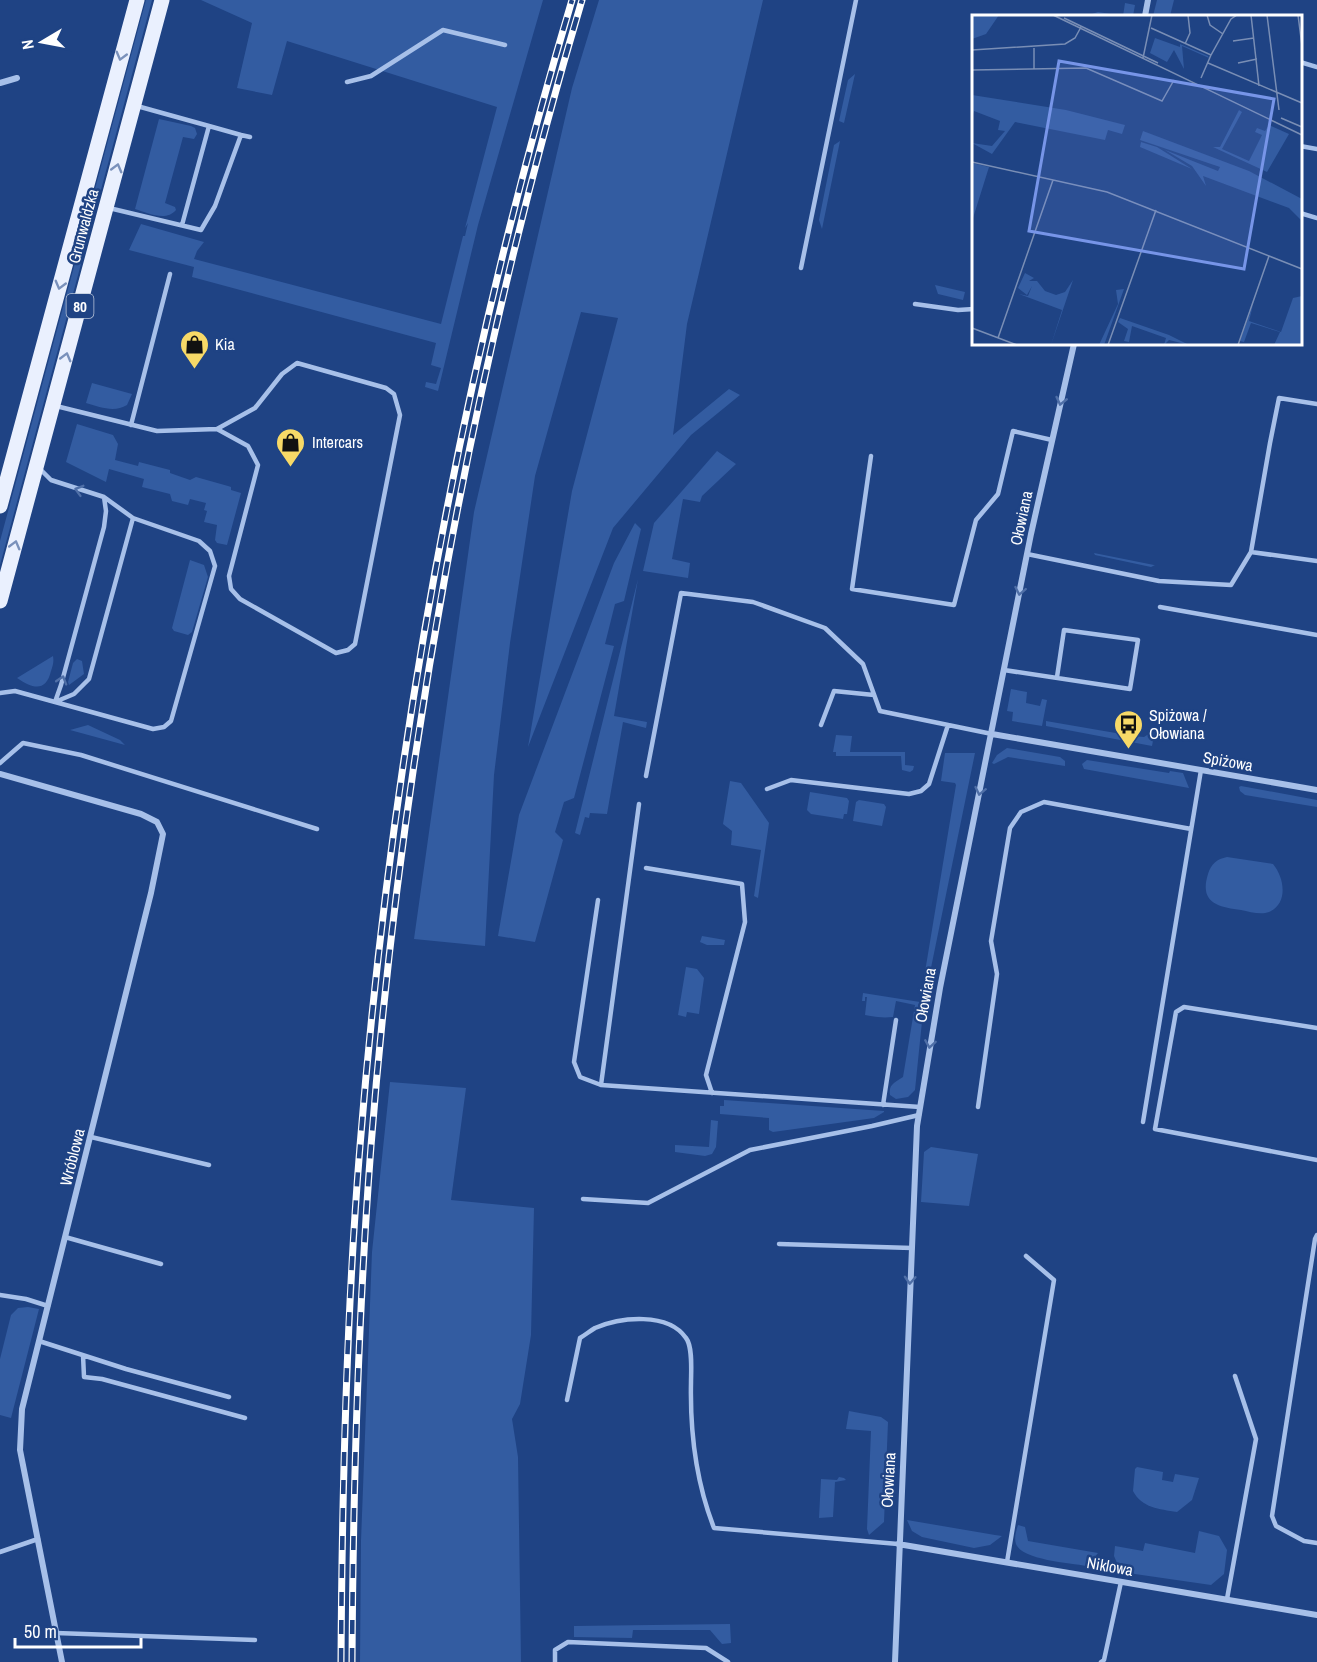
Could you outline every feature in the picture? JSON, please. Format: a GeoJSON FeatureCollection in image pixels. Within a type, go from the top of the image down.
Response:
{"type":"FeatureCollection","features":[{"type":"Feature","properties":{"kind":"main road","name":"Grunwaldzka"},"geometry":{"type":"LineString","coordinates":[[0,506],[136,0]]}},
{"type":"Feature","properties":{"kind":"main road","name":"Grunwaldzka"},"geometry":{"type":"LineString","coordinates":[[0,601],[162,0]]}},
{"type":"Feature","properties":{"kind":"street"},"geometry":{"type":"LineString","coordinates":[[1145,15],[1148,0]]}},
{"type":"Feature","properties":{"kind":"street"},"geometry":{"type":"LineString","coordinates":[[0,83],[17,78]]}},
{"type":"Feature","properties":{"kind":"street","name":"Ołowiana"},"geometry":{"type":"LineString","coordinates":[[895,1662],[898,1544],[920,1107],[940,988],[1027,554],[1074,345]]}},
{"type":"Feature","properties":{"kind":"street","name":"Spiżowa"},"geometry":{"type":"LineString","coordinates":[[992,734],[1317,790]]}},
{"type":"Feature","properties":{"kind":"street","name":"Wróblowa"},"geometry":{"type":"LineString","coordinates":[[0,774],[141,813],[157,822],[163,834],[151,893],[22,1409],[20,1449],[62,1662]]}},
{"type":"Feature","properties":{"kind":"street","name":"Niklowa"},"geometry":{"type":"LineString","coordinates":[[898,1544],[1317,1615]]}},
{"type":"Feature","properties":{"kind":"lane"},"geometry":{"type":"LineString","coordinates":[[801,268],[856,0]]}},
{"type":"Feature","properties":{"kind":"lane"},"geometry":{"type":"LineString","coordinates":[[347,82],[371,76],[443,30],[505,45]]}},
{"type":"Feature","properties":{"kind":"lane"},"geometry":{"type":"LineString","coordinates":[[1302,63],[1317,67]]}},
{"type":"Feature","properties":{"kind":"lane"},"geometry":{"type":"LineString","coordinates":[[134,105],[250,137]]}},
{"type":"Feature","properties":{"kind":"lane"},"geometry":{"type":"LineString","coordinates":[[182,225],[209,126]]}},
{"type":"Feature","properties":{"kind":"lane"},"geometry":{"type":"LineString","coordinates":[[106,207],[201,230],[215,206],[241,135]]}},
{"type":"Feature","properties":{"kind":"lane"},"geometry":{"type":"LineString","coordinates":[[1302,146],[1317,149]]}},
{"type":"Feature","properties":{"kind":"lane"},"geometry":{"type":"LineString","coordinates":[[1302,214],[1317,218]]}},
{"type":"Feature","properties":{"kind":"lane"},"geometry":{"type":"LineString","coordinates":[[131,425],[170,274]]}},
{"type":"Feature","properties":{"kind":"lane"},"geometry":{"type":"LineString","coordinates":[[915,304],[958,310],[972,309]]}},
{"type":"Feature","properties":{"kind":"lane"},"geometry":{"type":"LineString","coordinates":[[53,405],[157,431],[217,429],[255,408],[282,374],[297,363],[386,388],[394,394],[400,415],[355,644],[348,650],[336,653],[240,599],[231,589],[229,576],[258,465],[248,446],[217,429]]}},
{"type":"Feature","properties":{"kind":"lane"},"geometry":{"type":"LineString","coordinates":[[1027,554],[1159,581],[1231,585],[1251,552],[1269,443],[1280,398],[1317,404]]}},
{"type":"Feature","properties":{"kind":"lane"},"geometry":{"type":"LineString","coordinates":[[871,456],[852,589],[954,605],[976,520],[998,494],[1013,431],[1052,440]]}},
{"type":"Feature","properties":{"kind":"lane"},"geometry":{"type":"LineString","coordinates":[[0,693],[15,691],[153,729],[164,727],[171,722],[215,566],[210,551],[199,541],[133,518],[104,497],[51,480],[37,466]]}},
{"type":"Feature","properties":{"kind":"lane"},"geometry":{"type":"LineString","coordinates":[[55,702],[62,685],[104,527],[106,511],[104,497]]}},
{"type":"Feature","properties":{"kind":"lane"},"geometry":{"type":"LineString","coordinates":[[55,702],[74,694],[89,679],[133,518]]}},
{"type":"Feature","properties":{"kind":"lane"},"geometry":{"type":"LineString","coordinates":[[1251,552],[1317,561]]}},
{"type":"Feature","properties":{"kind":"lane"},"geometry":{"type":"LineString","coordinates":[[646,776],[681,593],[753,602],[825,628],[863,664],[880,711],[992,734]]}},
{"type":"Feature","properties":{"kind":"lane"},"geometry":{"type":"LineString","coordinates":[[1160,607],[1317,634]]}},
{"type":"Feature","properties":{"kind":"lane"},"geometry":{"type":"LineString","coordinates":[[1004,669],[1130,689],[1138,640],[1064,630],[1057,677]]}},
{"type":"Feature","properties":{"kind":"lane"},"geometry":{"type":"LineString","coordinates":[[821,725],[834,691],[874,694]]}},
{"type":"Feature","properties":{"kind":"lane"},"geometry":{"type":"LineString","coordinates":[[767,789],[791,780],[909,794],[921,791],[928,784],[948,725]]}},
{"type":"Feature","properties":{"kind":"lane"},"geometry":{"type":"LineString","coordinates":[[0,763],[23,743],[58,750],[316,830]]}},
{"type":"Feature","properties":{"kind":"lane"},"geometry":{"type":"LineString","coordinates":[[1143,1122],[1201,770]]}},
{"type":"Feature","properties":{"kind":"lane"},"geometry":{"type":"LineString","coordinates":[[978,1107],[997,974],[991,941],[1010,828],[1021,812],[1044,802],[1191,829]]}},
{"type":"Feature","properties":{"kind":"lane"},"geometry":{"type":"LineString","coordinates":[[601,1085],[639,804]]}},
{"type":"Feature","properties":{"kind":"lane"},"geometry":{"type":"LineString","coordinates":[[646,868],[742,884],[745,922],[706,1075],[712,1093]]}},
{"type":"Feature","properties":{"kind":"lane"},"geometry":{"type":"LineString","coordinates":[[598,900],[574,1062],[580,1077],[601,1085],[920,1107]]}},
{"type":"Feature","properties":{"kind":"lane"},"geometry":{"type":"LineString","coordinates":[[1317,1028],[1184,1007],[1176,1012],[1155,1129],[1317,1160]]}},
{"type":"Feature","properties":{"kind":"lane"},"geometry":{"type":"LineString","coordinates":[[883,1105],[896,1020]]}},
{"type":"Feature","properties":{"kind":"lane"},"geometry":{"type":"LineString","coordinates":[[583,1199],[648,1203],[750,1150],[919,1115]]}},
{"type":"Feature","properties":{"kind":"lane"},"geometry":{"type":"LineString","coordinates":[[91,1137],[209,1165]]}},
{"type":"Feature","properties":{"kind":"lane"},"geometry":{"type":"LineString","coordinates":[[1317,1235],[1272,1516],[1276,1526],[1304,1541],[1317,1543]]}},
{"type":"Feature","properties":{"kind":"lane"},"geometry":{"type":"LineString","coordinates":[[66,1237],[161,1264]]}},
{"type":"Feature","properties":{"kind":"lane"},"geometry":{"type":"LineString","coordinates":[[779,1244],[912,1248]]}},
{"type":"Feature","properties":{"kind":"lane"},"geometry":{"type":"LineString","coordinates":[[1007,1562],[1054,1280],[1026,1256]]}},
{"type":"Feature","properties":{"kind":"lane"},"geometry":{"type":"LineString","coordinates":[[0,1295],[48,1306]]}},
{"type":"Feature","properties":{"kind":"lane"},"geometry":{"type":"LineString","coordinates":[[567,1400],[580,1338],[595,1328],[613,1323],[644,1319],[673,1325],[687,1339],[691,1361],[690,1420],[704,1503],[714,1528],[898,1544]]}},
{"type":"Feature","properties":{"kind":"lane"},"geometry":{"type":"LineString","coordinates":[[39,1341],[126,1369],[229,1397]]}},
{"type":"Feature","properties":{"kind":"lane"},"geometry":{"type":"LineString","coordinates":[[83,1355],[84,1377],[102,1379],[245,1418]]}},
{"type":"Feature","properties":{"kind":"lane"},"geometry":{"type":"LineString","coordinates":[[1227,1599],[1256,1439],[1235,1376]]}},
{"type":"Feature","properties":{"kind":"lane"},"geometry":{"type":"LineString","coordinates":[[0,1552],[38,1539]]}},
{"type":"Feature","properties":{"kind":"lane"},"geometry":{"type":"LineString","coordinates":[[1101,1662],[1104,1659],[1121,1582]]}},
{"type":"Feature","properties":{"kind":"lane"},"geometry":{"type":"LineString","coordinates":[[56,1633],[255,1640]]}},
{"type":"Feature","properties":{"kind":"lane"},"geometry":{"type":"LineString","coordinates":[[555,1662],[555,1650],[568,1642],[706,1648],[728,1662]]}},
{"type":"Feature","properties":{"kind":"shaded area"},"geometry":{"type":"Polygon","coordinates":[[[146,0],[152,0],[0,565],[0,541],[146,0]]]}},
{"type":"Feature","properties":{"kind":"shaded area"},"geometry":{"type":"Polygon","coordinates":[[[201,0],[543,0],[478,225],[438,391],[425,387],[426,382],[436,384],[441,368],[431,365],[436,343],[192,277],[194,267],[129,250],[141,224],[204,242],[194,259],[441,324],[497,107],[287,41],[272,95],[237,88],[252,23],[201,0]]]}},
{"type":"Feature","properties":{"kind":"shaded area"},"geometry":{"type":"Polygon","coordinates":[[[599,0],[763,0],[687,324],[673,435],[729,389],[740,395],[691,435],[613,528],[528,747],[572,491],[618,318],[581,312],[535,476],[510,643],[494,775],[485,946],[414,939],[474,512],[572,88],[599,0]]]}},
{"type":"Feature","properties":{"kind":"shaded area"},"geometry":{"type":"Polygon","coordinates":[[[1157,0],[1174,0],[1170,15],[1153,15],[1157,0]]]}},
{"type":"Feature","properties":{"kind":"shaded area"},"geometry":{"type":"Polygon","coordinates":[[[1125,3],[1135,5],[1133,15],[1123,15],[1125,3]]]}},
{"type":"Feature","properties":{"kind":"shaded area"},"geometry":{"type":"Polygon","coordinates":[[[1098,12],[1117,15],[1089,15],[1098,12]]]}},
{"type":"Feature","properties":{"kind":"shaded area"},"geometry":{"type":"Polygon","coordinates":[[[855,74],[844,123],[839,121],[848,80],[855,74]]]}},
{"type":"Feature","properties":{"kind":"shaded area"},"geometry":{"type":"Polygon","coordinates":[[[159,119],[191,126],[195,128],[197,134],[194,139],[183,137],[165,203],[175,207],[176,210],[172,214],[162,216],[135,209],[159,119]]]}},
{"type":"Feature","properties":{"kind":"shaded area"},"geometry":{"type":"Polygon","coordinates":[[[840,141],[822,229],[819,220],[834,145],[840,141]]]}},
{"type":"Feature","properties":{"kind":"shaded area"},"geometry":{"type":"Polygon","coordinates":[[[935,285],[965,292],[963,300],[938,294],[935,285]]]}},
{"type":"Feature","properties":{"kind":"shaded area"},"geometry":{"type":"Polygon","coordinates":[[[92,383],[132,394],[127,405],[117,409],[96,406],[86,403],[92,383]]]}},
{"type":"Feature","properties":{"kind":"shaded area"},"geometry":{"type":"Polygon","coordinates":[[[77,424],[113,435],[118,444],[115,460],[138,466],[139,462],[170,470],[170,473],[190,480],[196,477],[231,487],[231,490],[241,493],[227,545],[217,543],[215,540],[217,525],[204,522],[207,511],[204,510],[206,503],[190,499],[188,505],[172,501],[170,494],[142,487],[144,479],[109,469],[106,482],[66,462],[77,424]]]}},
{"type":"Feature","properties":{"kind":"shaded area"},"geometry":{"type":"Polygon","coordinates":[[[717,451],[736,464],[702,496],[700,502],[683,499],[672,559],[690,563],[688,578],[643,571],[654,523],[717,451]]]}},
{"type":"Feature","properties":{"kind":"shaded area"},"geometry":{"type":"Polygon","coordinates":[[[635,523],[641,529],[624,601],[615,604],[605,644],[614,646],[574,798],[564,802],[555,832],[563,840],[535,942],[498,936],[519,815],[614,563],[635,523]]]}},
{"type":"Feature","properties":{"kind":"shaded area"},"geometry":{"type":"Polygon","coordinates":[[[1094,553],[1155,565],[1151,567],[1094,553]]]}},
{"type":"Feature","properties":{"kind":"shaded area"},"geometry":{"type":"Polygon","coordinates":[[[190,560],[204,565],[208,577],[192,632],[188,635],[174,631],[172,628],[190,560]]]}},
{"type":"Feature","properties":{"kind":"shaded area"},"geometry":{"type":"Polygon","coordinates":[[[638,579],[614,716],[647,722],[646,728],[623,722],[607,814],[590,813],[589,818],[585,817],[580,835],[575,833],[638,579]]]}},
{"type":"Feature","properties":{"kind":"shaded area"},"geometry":{"type":"Polygon","coordinates":[[[53,656],[49,678],[42,685],[33,686],[17,678],[53,656]]]}},
{"type":"Feature","properties":{"kind":"shaded area"},"geometry":{"type":"Polygon","coordinates":[[[77,659],[82,661],[84,674],[69,685],[73,663],[77,659]]]}},
{"type":"Feature","properties":{"kind":"shaded area"},"geometry":{"type":"Polygon","coordinates":[[[1011,689],[1027,692],[1026,703],[1040,706],[1042,699],[1047,700],[1042,726],[1012,721],[1013,712],[1007,711],[1011,689]]]}},
{"type":"Feature","properties":{"kind":"shaded area"},"geometry":{"type":"Polygon","coordinates":[[[1046,721],[1144,737],[1155,730],[1152,746],[1046,726],[1046,721]]]}},
{"type":"Feature","properties":{"kind":"shaded area"},"geometry":{"type":"Polygon","coordinates":[[[88,725],[120,740],[125,745],[70,730],[88,725]]]}},
{"type":"Feature","properties":{"kind":"shaded area"},"geometry":{"type":"Polygon","coordinates":[[[836,735],[852,736],[850,752],[905,752],[905,765],[914,766],[913,770],[910,772],[902,770],[901,756],[836,756],[836,752],[833,752],[836,735]]]}},
{"type":"Feature","properties":{"kind":"shaded area"},"geometry":{"type":"Polygon","coordinates":[[[1007,748],[1060,757],[1065,761],[1065,766],[1008,757],[992,763],[997,755],[1007,748]]]}},
{"type":"Feature","properties":{"kind":"shaded area"},"geometry":{"type":"Polygon","coordinates":[[[945,753],[975,753],[924,1002],[915,1090],[908,1097],[896,1099],[890,1095],[890,1088],[903,1077],[915,1005],[896,1001],[893,1017],[865,1015],[867,997],[865,1001],[862,1001],[863,993],[920,1002],[956,785],[941,781],[945,753]]]}},
{"type":"Feature","properties":{"kind":"shaded area"},"geometry":{"type":"Polygon","coordinates":[[[1087,760],[1169,773],[1170,771],[1183,773],[1189,788],[1084,769],[1082,764],[1087,760]]]}},
{"type":"Feature","properties":{"kind":"shaded area"},"geometry":{"type":"Polygon","coordinates":[[[730,781],[741,783],[769,823],[758,898],[754,896],[761,850],[731,845],[732,831],[723,824],[730,781]]]}},
{"type":"Feature","properties":{"kind":"shaded area"},"geometry":{"type":"Polygon","coordinates":[[[1241,786],[1317,800],[1317,807],[1245,795],[1240,791],[1241,786]]]}},
{"type":"Feature","properties":{"kind":"shaded area"},"geometry":{"type":"Polygon","coordinates":[[[810,792],[847,798],[849,801],[847,814],[844,814],[843,819],[811,814],[807,810],[810,792]]]}},
{"type":"Feature","properties":{"kind":"shaded area"},"geometry":{"type":"Polygon","coordinates":[[[859,800],[884,804],[886,807],[882,826],[853,821],[856,802],[859,800]]]}},
{"type":"Feature","properties":{"kind":"shaded area"},"geometry":{"type":"Polygon","coordinates":[[[1227,857],[1273,864],[1282,883],[1280,903],[1269,912],[1255,913],[1212,902],[1206,891],[1208,874],[1215,862],[1227,857]]]}},
{"type":"Feature","properties":{"kind":"shaded area"},"geometry":{"type":"Polygon","coordinates":[[[702,936],[725,940],[724,945],[707,945],[700,942],[702,936]]]}},
{"type":"Feature","properties":{"kind":"shaded area"},"geometry":{"type":"Polygon","coordinates":[[[686,967],[697,969],[704,978],[699,1014],[687,1012],[686,1017],[678,1015],[686,967]]]}},
{"type":"Feature","properties":{"kind":"shaded area"},"geometry":{"type":"Polygon","coordinates":[[[390,1082],[466,1088],[451,1200],[534,1208],[531,1335],[520,1404],[512,1419],[518,1457],[521,1662],[360,1662],[361,1541],[372,1252],[390,1082]]]}},
{"type":"Feature","properties":{"kind":"shaded area"},"geometry":{"type":"Polygon","coordinates":[[[724,1100],[884,1112],[874,1118],[773,1132],[769,1130],[769,1118],[720,1114],[720,1106],[724,1106],[724,1100]]]}},
{"type":"Feature","properties":{"kind":"shaded area"},"geometry":{"type":"Polygon","coordinates":[[[711,1120],[718,1121],[716,1147],[712,1154],[705,1156],[675,1152],[675,1145],[709,1147],[711,1120]]]}},
{"type":"Feature","properties":{"kind":"shaded area"},"geometry":{"type":"Polygon","coordinates":[[[931,1147],[978,1154],[969,1206],[921,1202],[924,1152],[931,1147]]]}},
{"type":"Feature","properties":{"kind":"shaded area"},"geometry":{"type":"Polygon","coordinates":[[[18,1308],[39,1309],[11,1418],[0,1415],[0,1359],[11,1315],[18,1308]]]}},
{"type":"Feature","properties":{"kind":"shaded area"},"geometry":{"type":"Polygon","coordinates":[[[849,1411],[881,1417],[888,1422],[884,1522],[869,1535],[867,1529],[871,1431],[846,1429],[849,1411]]]}},
{"type":"Feature","properties":{"kind":"shaded area"},"geometry":{"type":"Polygon","coordinates":[[[1137,1467],[1163,1472],[1162,1480],[1173,1482],[1175,1474],[1199,1478],[1192,1500],[1177,1512],[1158,1509],[1141,1501],[1133,1491],[1137,1467]]]}},
{"type":"Feature","properties":{"kind":"shaded area"},"geometry":{"type":"Polygon","coordinates":[[[839,1477],[846,1480],[835,1482],[833,1517],[819,1518],[821,1479],[837,1480],[839,1477]]]}},
{"type":"Feature","properties":{"kind":"shaded area"},"geometry":{"type":"Polygon","coordinates":[[[907,1520],[1002,1536],[990,1545],[974,1548],[922,1537],[912,1531],[907,1520]]]}},
{"type":"Feature","properties":{"kind":"shaded area"},"geometry":{"type":"Polygon","coordinates":[[[1018,1525],[1025,1527],[1028,1541],[1098,1553],[1087,1566],[1027,1554],[1016,1544],[1018,1525]]]}},
{"type":"Feature","properties":{"kind":"shaded area"},"geometry":{"type":"Polygon","coordinates":[[[1199,1531],[1219,1536],[1227,1550],[1224,1574],[1211,1585],[1121,1572],[1114,1556],[1115,1546],[1143,1551],[1145,1543],[1195,1553],[1199,1531]]]}},
{"type":"Feature","properties":{"kind":"shaded area"},"geometry":{"type":"Polygon","coordinates":[[[730,1624],[731,1643],[722,1644],[710,1630],[633,1630],[632,1638],[574,1637],[574,1626],[730,1624]]]}},
{"type":"Feature","properties":{"kind":"railway"},"geometry":{"type":"LineString","coordinates":[[341,1662],[342,1533],[355,1210],[373,1001],[411,711],[464,424],[496,282],[532,140],[572,0]]}},
{"type":"Feature","properties":{"kind":"railway"},"geometry":{"type":"LineString","coordinates":[[352,1662],[357,1404],[366,1210],[384,1002],[401,857],[446,568],[475,424],[507,281],[543,139],[582,0]]}},
{"type":"Feature","properties":{"kind":"place","name":"Kia"},"geometry":{"type":"Point","coordinates":[194,370]}},
{"type":"Feature","properties":{"kind":"place","name":"Intercars"},"geometry":{"type":"Point","coordinates":[291,468]}},
{"type":"Feature","properties":{"kind":"place","name":"Spiżowa / Ołowiana"},"geometry":{"type":"Point","coordinates":[1128,750]}}]}
